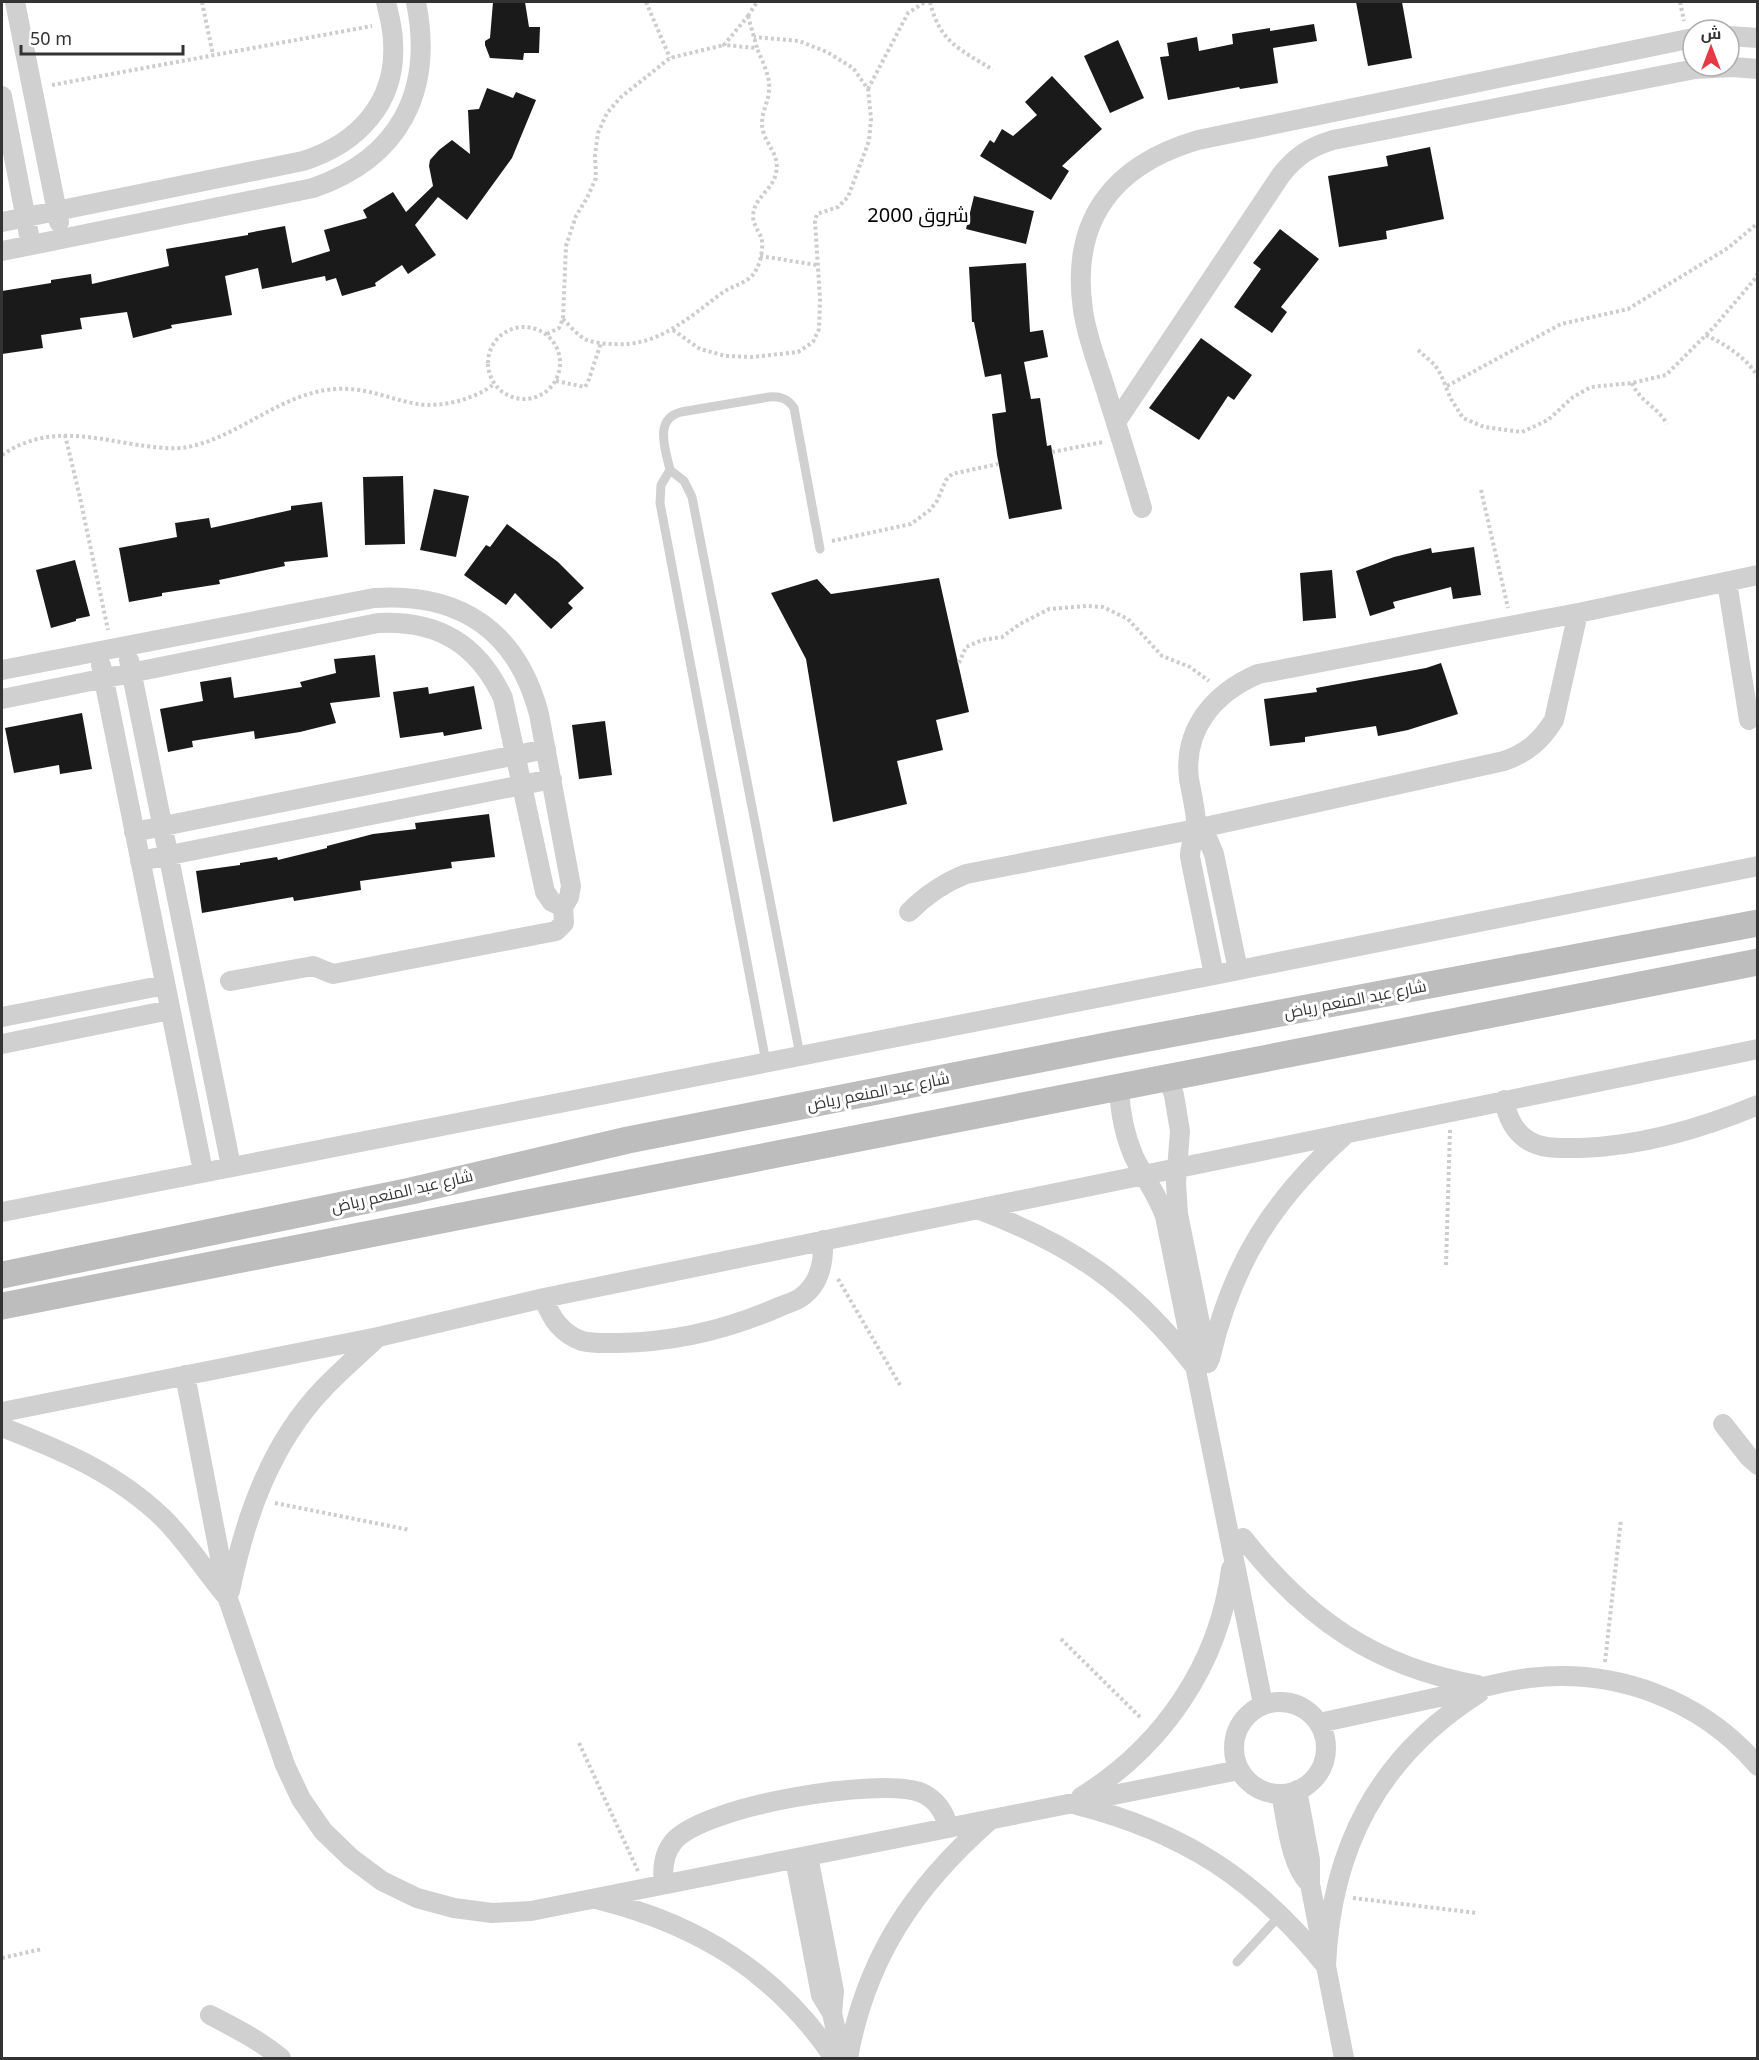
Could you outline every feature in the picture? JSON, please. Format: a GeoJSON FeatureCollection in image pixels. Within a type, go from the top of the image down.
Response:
{"type":"FeatureCollection","features":[{"type":"Feature","properties":{"kind":"street"},"geometry":{"type":"LineString","coordinates":[[15,2],[62,239]]}},
{"type":"Feature","properties":{"kind":"street"},"geometry":{"type":"LineString","coordinates":[[2,222],[303,161],[341,145],[357,133],[370,118],[389,83],[393,63],[393,43],[386,2]]}},
{"type":"Feature","properties":{"kind":"street"},"geometry":{"type":"LineString","coordinates":[[2,251],[313,188],[334,181],[354,170],[388,140],[411,101],[422,57],[422,35],[417,2]]}},
{"type":"Feature","properties":{"kind":"street"},"geometry":{"type":"LineString","coordinates":[[1741,37],[1758,38]]}},
{"type":"Feature","properties":{"kind":"street"},"geometry":{"type":"LineString","coordinates":[[1142,508],[1089,334],[1081,290],[1084,246],[1090,225],[1099,205],[1133,170],[1153,157],[1198,140],[1681,40]]}},
{"type":"Feature","properties":{"kind":"street"},"geometry":{"type":"LineString","coordinates":[[1119,430],[1291,162],[1303,152],[1318,145],[1374,132],[1695,69],[1733,67],[1758,69]]}},
{"type":"Feature","properties":{"kind":"street"},"geometry":{"type":"LineString","coordinates":[[2,96],[31,245]]}},
{"type":"Feature","properties":{"kind":"street"},"geometry":{"type":"LineString","coordinates":[[1367,105],[1374,132]]}},
{"type":"Feature","properties":{"kind":"street"},"geometry":{"type":"LineString","coordinates":[[1214,975],[1190,857],[1191,843],[1196,829],[1189,776],[1189,757],[1193,739],[1201,721],[1211,706],[1225,692],[1258,674],[1578,613],[1758,575]]}},
{"type":"Feature","properties":{"kind":"street"},"geometry":{"type":"LineString","coordinates":[[1727,582],[1749,720]]}},
{"type":"Feature","properties":{"kind":"street"},"geometry":{"type":"LineString","coordinates":[[2,669],[374,598],[399,596],[448,605],[491,630],[508,648],[522,668],[533,691],[546,749],[571,886],[564,907],[564,923],[556,931],[333,974],[313,966],[230,981]]}},
{"type":"Feature","properties":{"kind":"street"},"geometry":{"type":"LineString","coordinates":[[909,912],[935,889],[966,874],[1196,829],[1520,756],[1545,735],[1554,720],[1578,613]]}},
{"type":"Feature","properties":{"kind":"street"},"geometry":{"type":"LineString","coordinates":[[2,699],[378,623],[417,624],[436,630],[454,639],[470,651],[484,664],[495,680],[503,698],[545,892],[552,902],[564,907]]}},
{"type":"Feature","properties":{"kind":"street"},"geometry":{"type":"LineString","coordinates":[[112,648],[132,673],[231,1166]]}},
{"type":"Feature","properties":{"kind":"street"},"geometry":{"type":"LineString","coordinates":[[112,648],[103,678],[202,1171]]}},
{"type":"Feature","properties":{"kind":"street"},"geometry":{"type":"LineString","coordinates":[[135,832],[546,749]]}},
{"type":"Feature","properties":{"kind":"street"},"geometry":{"type":"LineString","coordinates":[[140,861],[552,779]]}},
{"type":"Feature","properties":{"kind":"street"},"geometry":{"type":"LineString","coordinates":[[1196,829],[1208,840],[1214,854],[1238,970]]}},
{"type":"Feature","properties":{"kind":"street"},"geometry":{"type":"LineString","coordinates":[[2,1212],[1758,866]]}},
{"type":"Feature","properties":{"kind":"street","name":"شارع عبد المنعم رياض"},"geometry":{"type":"LineString","coordinates":[[2,1275],[411,1191],[628,1140],[1111,1045],[1758,923]]}},
{"type":"Feature","properties":{"kind":"street","name":"شارع عبد المنعم رياض"},"geometry":{"type":"LineString","coordinates":[[2,1306],[1758,962]]}},
{"type":"Feature","properties":{"kind":"street"},"geometry":{"type":"LineString","coordinates":[[2,1017],[165,985]]}},
{"type":"Feature","properties":{"kind":"street"},"geometry":{"type":"LineString","coordinates":[[2,1044],[170,1010]]}},
{"type":"Feature","properties":{"kind":"street"},"geometry":{"type":"LineString","coordinates":[[1158,1036],[1174,1095],[1180,1131],[1176,1198],[1202,1365],[1270,1703]]}},
{"type":"Feature","properties":{"kind":"street"},"geometry":{"type":"LineString","coordinates":[[1111,1045],[1123,1124],[1135,1158],[1153,1187],[1165,1216],[1202,1365]]}},
{"type":"Feature","properties":{"kind":"street"},"geometry":{"type":"LineString","coordinates":[[2,1412],[378,1337],[544,1298],[824,1248],[977,1209],[1758,1049]]}},
{"type":"Feature","properties":{"kind":"street"},"geometry":{"type":"LineString","coordinates":[[1503,1101],[1507,1115],[1526,1139],[1539,1146],[1554,1148],[1596,1147],[1638,1142],[1719,1121],[1758,1105]]}},
{"type":"Feature","properties":{"kind":"street"},"geometry":{"type":"LineString","coordinates":[[1202,1365],[1247,1253],[1268,1219],[1318,1159],[1348,1133]]}},
{"type":"Feature","properties":{"kind":"street"},"geometry":{"type":"LineString","coordinates":[[977,1209],[1013,1222],[1083,1259],[1144,1308],[1202,1365]]}},
{"type":"Feature","properties":{"kind":"street"},"geometry":{"type":"LineString","coordinates":[[544,1298],[557,1324],[568,1334],[582,1340],[596,1343],[639,1343],[681,1337],[732,1325],[801,1298],[822,1267],[824,1248]]}},
{"type":"Feature","properties":{"kind":"street"},"geometry":{"type":"LineString","coordinates":[[228,1599],[244,1529],[255,1499],[284,1441],[324,1389],[378,1337]]}},
{"type":"Feature","properties":{"kind":"street"},"geometry":{"type":"LineString","coordinates":[[185,1375],[228,1599],[285,1765],[301,1799],[324,1831],[351,1858],[382,1881],[417,1898],[454,1908],[492,1913],[531,1911],[1239,1770]]}},
{"type":"Feature","properties":{"kind":"street"},"geometry":{"type":"LineString","coordinates":[[1723,1424],[1758,1465]]}},
{"type":"Feature","properties":{"kind":"street"},"geometry":{"type":"LineString","coordinates":[[2,1427],[84,1461],[140,1497],[186,1544],[228,1599]]}},
{"type":"Feature","properties":{"kind":"street"},"geometry":{"type":"LineString","coordinates":[[1238,1546],[1266,1567],[1320,1618],[1383,1656],[1418,1670],[1490,1687]]}},
{"type":"Feature","properties":{"kind":"street"},"geometry":{"type":"LineString","coordinates":[[1071,1804],[1102,1784],[1131,1761],[1157,1734],[1186,1694],[1201,1668],[1217,1631],[1238,1546]]}},
{"type":"Feature","properties":{"kind":"street"},"geometry":{"type":"LineString","coordinates":[[1319,1723],[1527,1678],[1565,1676],[1603,1678],[1643,1688],[1680,1703],[1715,1725],[1745,1751],[1758,1766]]}},
{"type":"Feature","properties":{"kind":"street"},"geometry":{"type":"LineString","coordinates":[[1326,1966],[1327,1930],[1333,1895],[1344,1858],[1359,1823],[1378,1790],[1401,1759],[1428,1731],[1457,1707],[1490,1687]]}},
{"type":"Feature","properties":{"kind":"street"},"geometry":{"type":"LineString","coordinates":[[1270,1703],[1296,1704],[1305,1708],[1319,1723],[1326,1748],[1324,1761],[1318,1774],[1309,1784],[1289,1792],[1268,1792],[1256,1788],[1239,1770],[1234,1758],[1233,1745],[1236,1731],[1242,1720],[1252,1711],[1270,1703]]}},
{"type":"Feature","properties":{"kind":"street"},"geometry":{"type":"LineString","coordinates":[[655,1886],[662,1873],[666,1855],[675,1840],[684,1832],[738,1811],[794,1797],[851,1790],[920,1792],[940,1806],[949,1828]]}},
{"type":"Feature","properties":{"kind":"street"},"geometry":{"type":"LineString","coordinates":[[1289,1792],[1296,1862],[1303,1878],[1310,1884],[1344,2058]]}},
{"type":"Feature","properties":{"kind":"street"},"geometry":{"type":"LineString","coordinates":[[1071,1804],[1137,1822],[1179,1841],[1228,1870],[1281,1914],[1326,1966]]}},
{"type":"Feature","properties":{"kind":"street"},"geometry":{"type":"LineString","coordinates":[[848,2058],[862,2002],[893,1933],[936,1872],[962,1844],[991,1819]]}},
{"type":"Feature","properties":{"kind":"street"},"geometry":{"type":"LineString","coordinates":[[802,1857],[834,1991],[832,2013],[842,2058]]}},
{"type":"Feature","properties":{"kind":"street"},"geometry":{"type":"LineString","coordinates":[[595,1898],[633,1908],[670,1922],[706,1939],[739,1960],[770,1984],[798,2012],[834,2058]]}},
{"type":"Feature","properties":{"kind":"street"},"geometry":{"type":"LineString","coordinates":[[210,2015],[239,2029],[281,2058]]}},
{"type":"Feature","properties":{"kind":"lane"},"geometry":{"type":"LineString","coordinates":[[800,1055],[692,497],[684,481],[670,470],[663,433],[670,417],[681,412],[769,397],[784,398],[794,408],[820,547]]}},
{"type":"Feature","properties":{"kind":"lane"},"geometry":{"type":"LineString","coordinates":[[670,470],[661,485],[660,503],[766,1062]]}},
{"type":"Feature","properties":{"kind":"lane"},"geometry":{"type":"LineString","coordinates":[[1237,1962],[1281,1914]]}},
{"type":"Feature","properties":{"kind":"path"},"geometry":{"type":"LineString","coordinates":[[202,2],[213,55]]}},
{"type":"Feature","properties":{"kind":"path"},"geometry":{"type":"LineString","coordinates":[[646,2],[670,58]]}},
{"type":"Feature","properties":{"kind":"path"},"geometry":{"type":"LineString","coordinates":[[724,45],[758,2]]}},
{"type":"Feature","properties":{"kind":"path"},"geometry":{"type":"LineString","coordinates":[[868,89],[908,13],[925,2]]}},
{"type":"Feature","properties":{"kind":"path"},"geometry":{"type":"LineString","coordinates":[[930,2],[935,20],[950,43],[993,70]]}},
{"type":"Feature","properties":{"kind":"path"},"geometry":{"type":"LineString","coordinates":[[562,320],[586,339],[601,343],[626,345],[650,340],[673,330],[730,288],[742,285],[758,268],[762,238],[753,218],[755,206],[773,182],[777,165],[776,157],[763,131],[763,109],[768,98],[769,79],[748,16]]}},
{"type":"Feature","properties":{"kind":"path"},"geometry":{"type":"LineString","coordinates":[[32,89],[390,23]]}},
{"type":"Feature","properties":{"kind":"path"},"geometry":{"type":"LineString","coordinates":[[673,330],[700,349],[726,356],[752,357],[798,352],[813,342],[819,329],[820,299],[815,221],[817,214],[838,207],[848,198],[869,141],[871,119],[868,89],[853,68],[827,52],[799,41],[754,37]]}},
{"type":"Feature","properties":{"kind":"path"},"geometry":{"type":"LineString","coordinates":[[547,334],[559,328],[562,320],[566,246],[576,216],[596,178],[598,134],[607,113],[621,97],[670,58],[724,45],[757,48]]}},
{"type":"Feature","properties":{"kind":"path"},"geometry":{"type":"LineString","coordinates":[[1447,386],[1561,324],[1628,309],[1728,248],[1758,224]]}},
{"type":"Feature","properties":{"kind":"path"},"geometry":{"type":"LineString","coordinates":[[760,256],[817,266]]}},
{"type":"Feature","properties":{"kind":"path"},"geometry":{"type":"LineString","coordinates":[[1418,350],[1434,365],[1463,418],[1484,428],[1522,432],[1548,420],[1572,397],[1591,387],[1632,383],[1666,375],[1706,335],[1758,273]]}},
{"type":"Feature","properties":{"kind":"path"},"geometry":{"type":"LineString","coordinates":[[518,327],[538,329],[547,334],[554,342],[561,361],[556,381],[550,390],[541,396],[521,400],[511,397],[494,384],[489,375],[489,354],[493,344],[507,330],[518,327]]}},
{"type":"Feature","properties":{"kind":"path"},"geometry":{"type":"LineString","coordinates":[[1706,335],[1729,347],[1753,369],[1758,377]]}},
{"type":"Feature","properties":{"kind":"path"},"geometry":{"type":"LineString","coordinates":[[556,381],[585,387],[601,343]]}},
{"type":"Feature","properties":{"kind":"path"},"geometry":{"type":"LineString","coordinates":[[1632,383],[1641,398],[1660,412],[1667,423]]}},
{"type":"Feature","properties":{"kind":"path"},"geometry":{"type":"LineString","coordinates":[[2,455],[15,446],[56,435],[155,447],[187,447],[229,433],[305,394],[337,389],[375,392],[419,404],[456,402],[485,392],[494,384]]}},
{"type":"Feature","properties":{"kind":"path"},"geometry":{"type":"LineString","coordinates":[[1052,452],[1119,430]]}},
{"type":"Feature","properties":{"kind":"path"},"geometry":{"type":"LineString","coordinates":[[64,435],[79,493],[112,648]]}},
{"type":"Feature","properties":{"kind":"path"},"geometry":{"type":"LineString","coordinates":[[820,547],[911,524],[930,510],[937,501],[946,480],[952,474],[998,464]]}},
{"type":"Feature","properties":{"kind":"path"},"geometry":{"type":"LineString","coordinates":[[1481,490],[1512,626]]}},
{"type":"Feature","properties":{"kind":"path"},"geometry":{"type":"LineString","coordinates":[[959,663],[966,647],[982,640],[1002,637],[1020,624],[1049,609],[1102,607],[1128,619],[1162,656],[1190,667],[1225,692]]}},
{"type":"Feature","properties":{"kind":"path"},"geometry":{"type":"LineString","coordinates":[[1446,1265],[1451,1112]]}},
{"type":"Feature","properties":{"kind":"path"},"geometry":{"type":"LineString","coordinates":[[824,1248],[900,1385]]}},
{"type":"Feature","properties":{"kind":"path"},"geometry":{"type":"LineString","coordinates":[[255,1499],[410,1530]]}},
{"type":"Feature","properties":{"kind":"path"},"geometry":{"type":"LineString","coordinates":[[1603,1678],[1621,1519]]}},
{"type":"Feature","properties":{"kind":"path"},"geometry":{"type":"LineString","coordinates":[[1061,1639],[1157,1734]]}},
{"type":"Feature","properties":{"kind":"path"},"geometry":{"type":"LineString","coordinates":[[579,1743],[655,1886]]}},
{"type":"Feature","properties":{"kind":"path"},"geometry":{"type":"LineString","coordinates":[[1333,1895],[1477,1913]]}},
{"type":"Feature","properties":{"kind":"path"},"geometry":{"type":"LineString","coordinates":[[2,1958],[42,1949]]}},
{"type":"Feature","properties":{"kind":"building"},"geometry":{"type":"Polygon","coordinates":[[[493,2],[525,2],[529,27],[540,27],[539,53],[524,53],[523,60],[490,58],[485,41],[490,38],[493,2]]]}},
{"type":"Feature","properties":{"kind":"building"},"geometry":{"type":"Polygon","coordinates":[[[1356,2],[1402,2],[1412,58],[1368,66],[1356,2]]]}},
{"type":"Feature","properties":{"kind":"building"},"geometry":{"type":"Polygon","coordinates":[[[1314,24],[1317,41],[1273,48],[1278,83],[1240,89],[1239,87],[1168,100],[1160,57],[1169,56],[1167,43],[1197,37],[1199,51],[1233,44],[1232,34],[1314,24]]]}},
{"type":"Feature","properties":{"kind":"building"},"geometry":{"type":"Polygon","coordinates":[[[1118,40],[1144,98],[1110,113],[1084,56],[1118,40]]]}},
{"type":"Feature","properties":{"kind":"building"},"geometry":{"type":"Polygon","coordinates":[[[1052,76],[1102,129],[1062,166],[1069,171],[1051,200],[980,156],[990,140],[994,143],[1002,129],[1013,136],[1037,115],[1025,102],[1052,76]]]}},
{"type":"Feature","properties":{"kind":"building"},"geometry":{"type":"Polygon","coordinates":[[[487,88],[513,98],[516,92],[536,100],[512,158],[467,220],[438,197],[415,225],[436,255],[408,274],[402,265],[375,283],[376,286],[342,296],[336,278],[326,281],[325,276],[262,289],[258,268],[225,276],[232,315],[171,325],[172,328],[133,338],[127,312],[80,318],[82,329],[41,335],[43,348],[2,354],[2,291],[91,274],[92,284],[169,266],[166,249],[248,235],[248,233],[285,226],[292,263],[330,251],[324,230],[367,218],[363,210],[393,192],[406,212],[433,186],[430,160],[439,150],[452,140],[470,154],[468,110],[479,109],[487,88]]]}},
{"type":"Feature","properties":{"kind":"building"},"geometry":{"type":"Polygon","coordinates":[[[1430,147],[1444,219],[1386,231],[1387,239],[1339,247],[1328,176],[1388,166],[1386,156],[1430,147]]]}},
{"type":"Feature","properties":{"kind":"building"},"geometry":{"type":"Polygon","coordinates":[[[974,196],[1034,211],[1026,244],[966,229],[974,196]]]}},
{"type":"Feature","properties":{"kind":"building"},"geometry":{"type":"Polygon","coordinates":[[[1280,229],[1319,259],[1281,307],[1287,312],[1272,333],[1234,307],[1261,269],[1253,263],[1280,229]]]}},
{"type":"Feature","properties":{"kind":"building"},"geometry":{"type":"Polygon","coordinates":[[[1026,263],[1030,332],[1043,330],[1048,357],[1024,362],[1031,399],[1040,398],[1047,446],[1051,445],[1062,509],[1009,519],[992,414],[1006,412],[1001,374],[985,377],[974,322],[972,322],[969,267],[1026,263]]]}},
{"type":"Feature","properties":{"kind":"building"},"geometry":{"type":"Polygon","coordinates":[[[1201,338],[1252,375],[1234,400],[1228,396],[1199,440],[1149,408],[1201,338]]]}},
{"type":"Feature","properties":{"kind":"building"},"geometry":{"type":"Polygon","coordinates":[[[403,476],[405,544],[365,545],[363,477],[403,476]]]}},
{"type":"Feature","properties":{"kind":"building"},"geometry":{"type":"Polygon","coordinates":[[[434,489],[469,496],[456,557],[420,550],[434,489]]]}},
{"type":"Feature","properties":{"kind":"building"},"geometry":{"type":"Polygon","coordinates":[[[322,502],[328,557],[284,562],[285,566],[219,580],[220,584],[162,593],[162,596],[129,602],[119,548],[177,537],[175,523],[209,518],[211,528],[291,510],[291,506],[322,502]]]}},
{"type":"Feature","properties":{"kind":"building"},"geometry":{"type":"Polygon","coordinates":[[[507,524],[558,562],[584,588],[568,603],[573,608],[551,629],[515,593],[506,605],[464,575],[486,545],[490,547],[507,524]]]}},
{"type":"Feature","properties":{"kind":"building"},"geometry":{"type":"Polygon","coordinates":[[[1474,547],[1481,595],[1453,599],[1451,587],[1393,602],[1395,608],[1370,616],[1356,571],[1394,557],[1431,548],[1432,553],[1474,547]]]}},
{"type":"Feature","properties":{"kind":"building"},"geometry":{"type":"Polygon","coordinates":[[[75,560],[90,616],[51,628],[36,570],[75,560]]]}},
{"type":"Feature","properties":{"kind":"building"},"geometry":{"type":"Polygon","coordinates":[[[1332,570],[1336,618],[1303,621],[1300,573],[1332,570]]]}},
{"type":"Feature","properties":{"kind":"building"},"geometry":{"type":"Polygon","coordinates":[[[939,578],[969,712],[936,720],[943,750],[897,761],[907,804],[833,822],[806,659],[771,593],[817,579],[831,594],[939,578]]]}},
{"type":"Feature","properties":{"kind":"building"},"geometry":{"type":"Polygon","coordinates":[[[375,655],[380,697],[330,703],[336,723],[300,732],[255,739],[254,731],[192,741],[193,747],[168,752],[160,709],[203,701],[200,682],[231,677],[234,698],[302,687],[300,682],[336,673],[334,659],[375,655]]]}},
{"type":"Feature","properties":{"kind":"building"},"geometry":{"type":"Polygon","coordinates":[[[1441,663],[1458,714],[1408,730],[1378,736],[1376,726],[1305,737],[1305,742],[1270,746],[1264,699],[1317,692],[1316,688],[1426,668],[1441,663]]]}},
{"type":"Feature","properties":{"kind":"building"},"geometry":{"type":"Polygon","coordinates":[[[474,686],[482,729],[444,736],[443,732],[400,738],[393,692],[428,687],[429,694],[474,686]]]}},
{"type":"Feature","properties":{"kind":"building"},"geometry":{"type":"Polygon","coordinates":[[[82,713],[92,769],[60,774],[59,765],[14,773],[5,728],[82,713]]]}},
{"type":"Feature","properties":{"kind":"building"},"geometry":{"type":"Polygon","coordinates":[[[605,721],[612,775],[579,779],[572,725],[605,721]]]}},
{"type":"Feature","properties":{"kind":"building"},"geometry":{"type":"Polygon","coordinates":[[[489,814],[495,857],[451,862],[452,868],[360,881],[361,890],[294,901],[293,897],[202,913],[196,871],[277,857],[278,860],[373,834],[416,829],[415,823],[489,814]]]}},
{"type":"Feature","properties":{"kind":"district","name":"شروق 2000"},"geometry":{"type":"Point","coordinates":[918,215]}}]}
